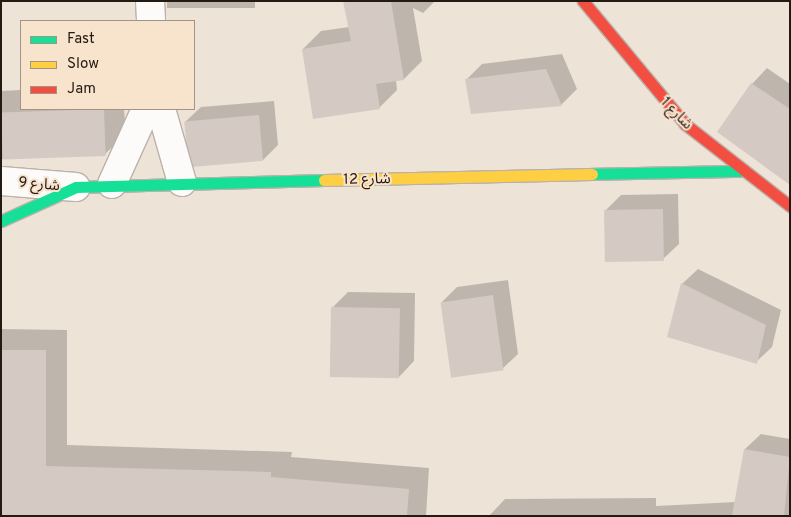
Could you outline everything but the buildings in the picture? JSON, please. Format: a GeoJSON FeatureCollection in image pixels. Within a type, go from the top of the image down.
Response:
{"type":"FeatureCollection","features":[{"type":"Feature","properties":{"kind":"street"},"geometry":{"type":"LineString","coordinates":[[150,1],[151,20]]}},
{"type":"Feature","properties":{"kind":"street","name":"شارع 1"},"geometry":{"type":"LineString","coordinates":[[582,1],[684,124],[740,171],[790,206]]}},
{"type":"Feature","properties":{"kind":"street"},"geometry":{"type":"LineString","coordinates":[[112,184],[146,110]]}},
{"type":"Feature","properties":{"kind":"street"},"geometry":{"type":"LineString","coordinates":[[161,110],[182,182]]}},
{"type":"Feature","properties":{"kind":"street","name":"شارع 12"},"geometry":{"type":"LineString","coordinates":[[1,221],[76,187],[112,184],[740,171]]}},
{"type":"Feature","properties":{"kind":"street","name":"شارع 9"},"geometry":{"type":"LineString","coordinates":[[1,181],[41,186],[76,187]]}},
{"type":"Feature","properties":{"kind":"street"},"geometry":{"type":"LineString","coordinates":[[1,198],[41,186]]}},
{"type":"Feature","properties":{"kind":"traffic: fast"},"geometry":{"type":"LineString","coordinates":[[592,174],[740,171]]}},
{"type":"Feature","properties":{"kind":"traffic: fast"},"geometry":{"type":"LineString","coordinates":[[1,221],[76,187],[324,180]]}},
{"type":"Feature","properties":{"kind":"traffic: slow"},"geometry":{"type":"LineString","coordinates":[[324,180],[592,174]]}},
{"type":"Feature","properties":{"kind":"traffic: jam"},"geometry":{"type":"LineString","coordinates":[[583,1],[685,124],[790,206]]}}]}
